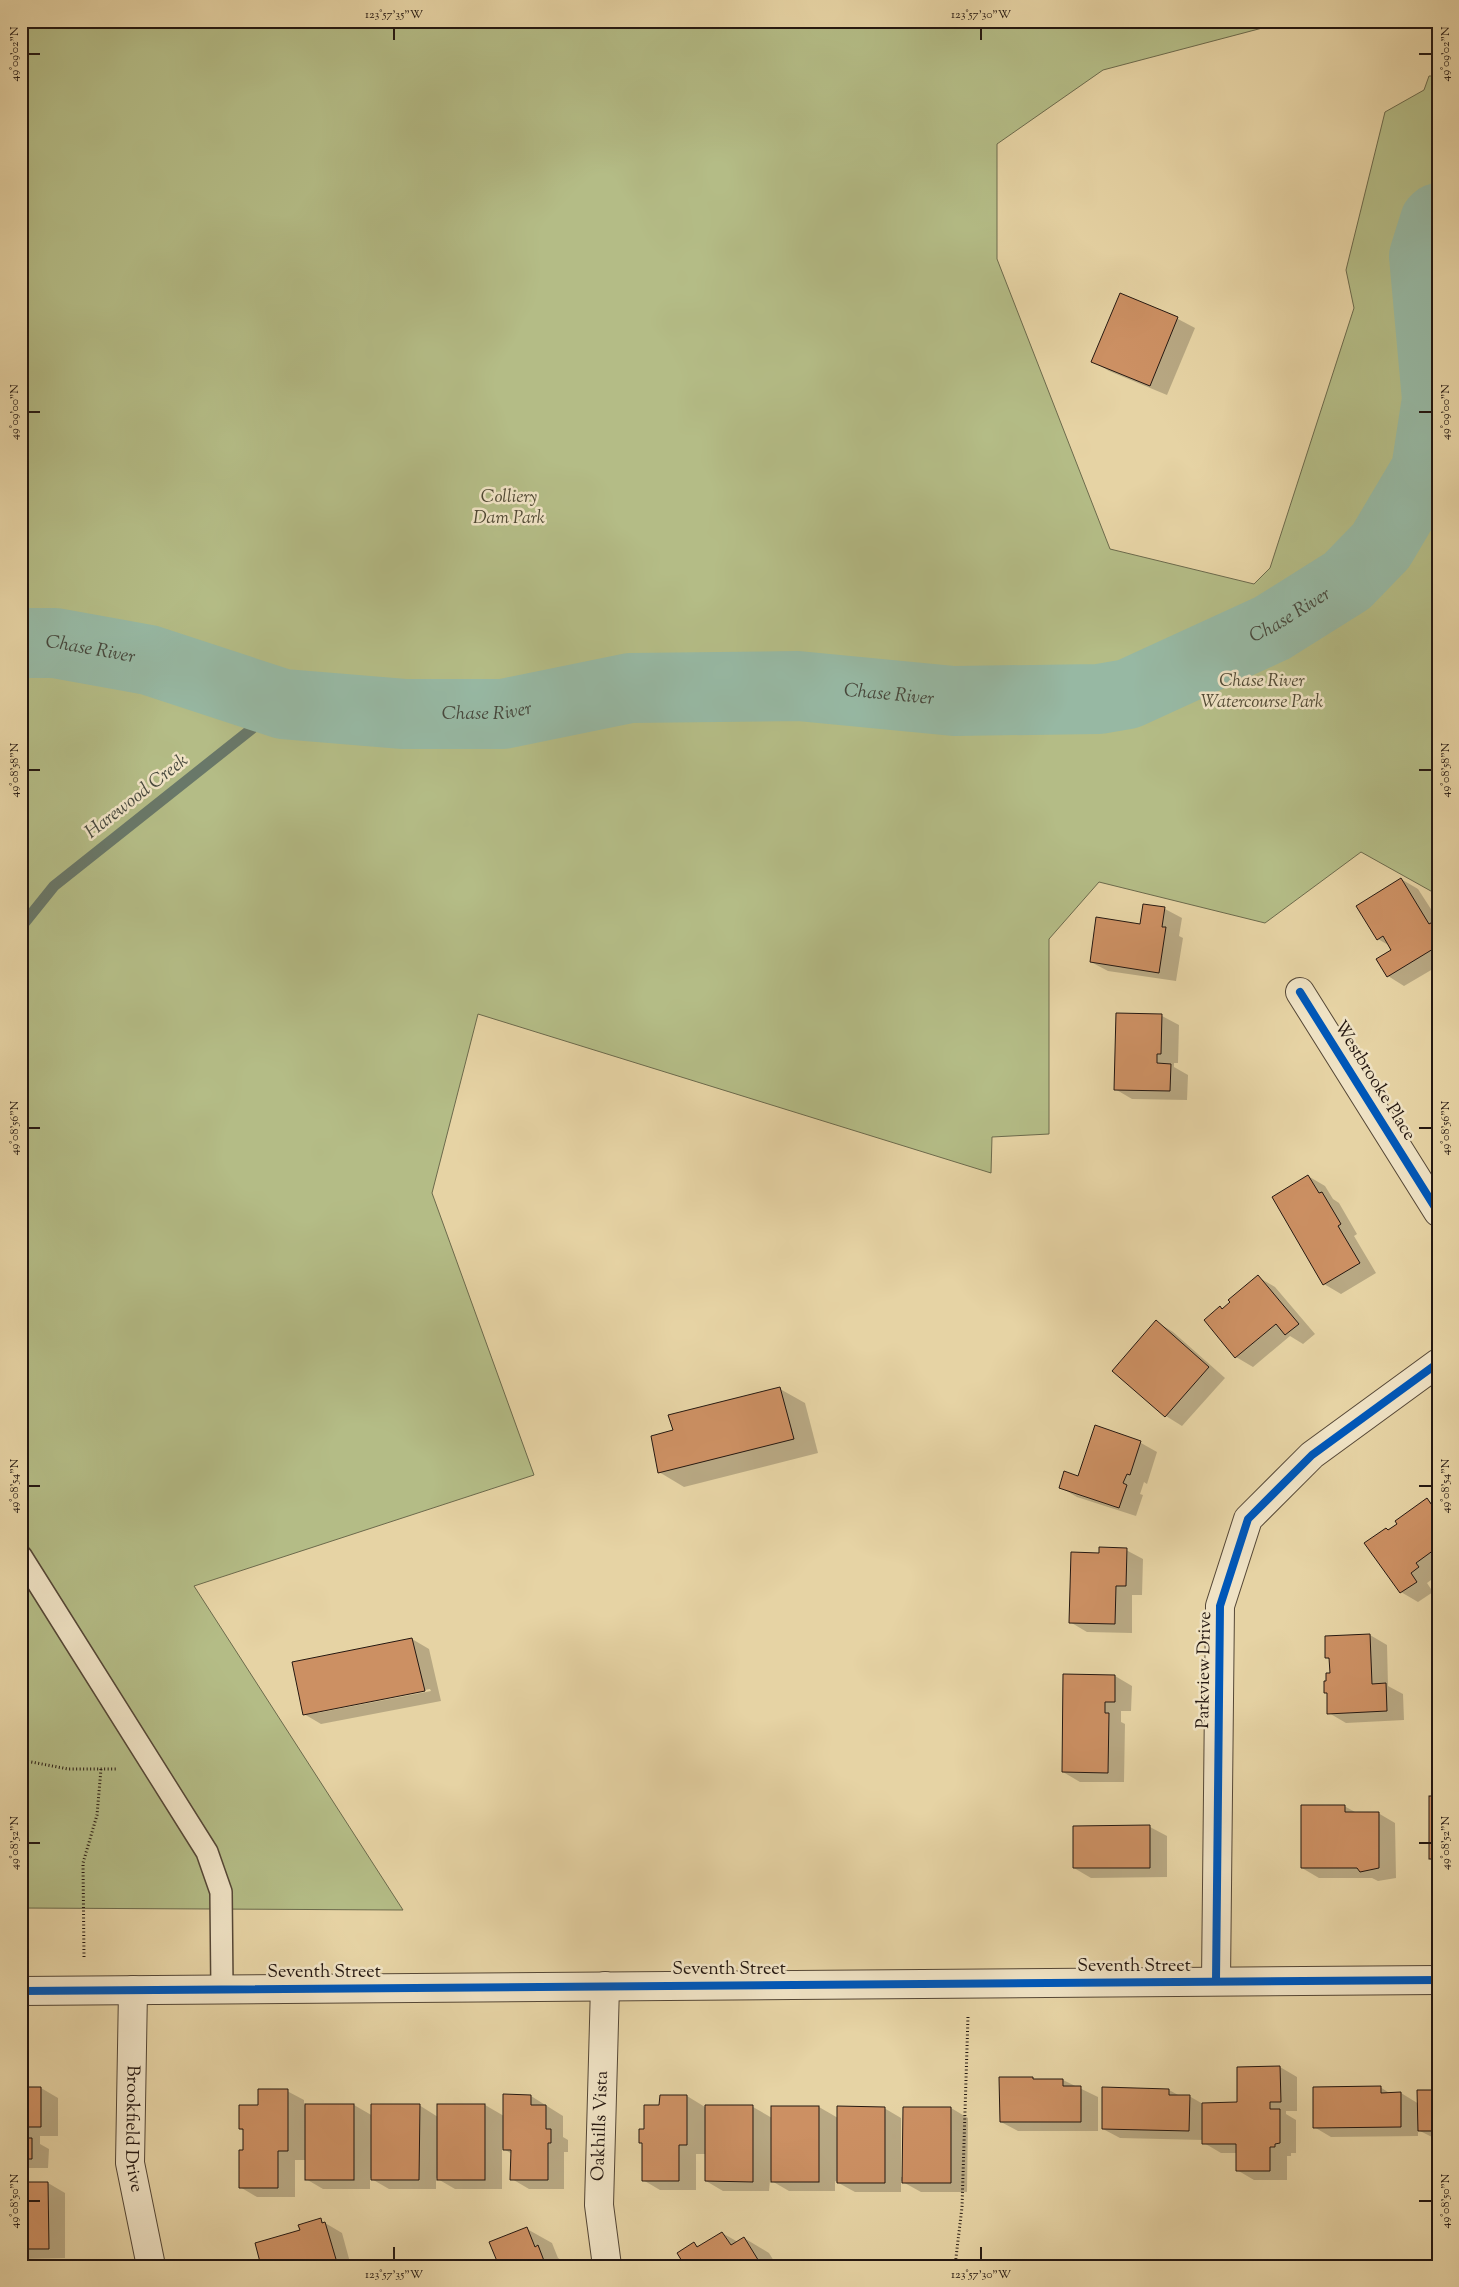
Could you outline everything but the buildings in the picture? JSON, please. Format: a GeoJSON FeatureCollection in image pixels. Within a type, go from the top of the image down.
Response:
{"type":"FeatureCollection","features":[{"type":"Feature","properties":{"kind":"street","name":"Westbrooke Place"},"geometry":{"type":"LineString","coordinates":[[1300,992],[1438,1212]]}},
{"type":"Feature","properties":{"kind":"street","name":"Parkview Drive"},"geometry":{"type":"LineString","coordinates":[[1216,1981],[1220,1606],[1248,1519],[1312,1455],[1438,1363]]}},
{"type":"Feature","properties":{"kind":"street","name":"Seventh Street"},"geometry":{"type":"LineString","coordinates":[[21,1991],[1438,1980]]}},
{"type":"Feature","properties":{"kind":"street","name":"Oakhills Vista"},"geometry":{"type":"LineString","coordinates":[[605,1986],[599,2205],[607,2266]]}},
{"type":"Feature","properties":{"kind":"street","name":"Brookfield Drive"},"geometry":{"type":"LineString","coordinates":[[134,1990],[130,2163],[151,2266]]}},
{"type":"Feature","properties":{"kind":"lane"},"geometry":{"type":"LineString","coordinates":[[21,1556],[207,1852],[221,1892],[222,1989]]}},
{"type":"Feature","properties":{"kind":"path"},"geometry":{"type":"LineString","coordinates":[[21,1760],[68,1769],[156,1770]]}},
{"type":"Feature","properties":{"kind":"path"},"geometry":{"type":"LineString","coordinates":[[84,1990],[83,1863],[97,1815],[101,1769]]}},
{"type":"Feature","properties":{"kind":"path"},"geometry":{"type":"LineString","coordinates":[[955,2266],[962,2207],[969,1983]]}},
{"type":"Feature","properties":{"kind":"green space","name":"Colliery Dam Park"},"geometry":{"type":"Polygon","coordinates":[[[21,21],[1289,21],[1103,70],[997,144],[997,259],[1110,549],[1254,584],[1270,568],[1354,308],[1346,270],[1385,112],[1424,90],[1429,76],[1438,76],[1438,895],[1361,852],[1265,923],[1099,882],[1049,939],[1049,1134],[992,1137],[991,1173],[478,1014],[432,1193],[534,1475],[194,1586],[403,1910],[21,1908],[21,21]]]}},
{"type":"Feature","properties":{"kind":"waterway","name":"Chase River"},"geometry":{"type":"LineString","coordinates":[[21,643],[55,643],[149,660],[283,704],[404,714],[503,714],[630,688],[798,686],[954,701],[1099,699],[1128,694],[1272,628],[1347,581],[1381,546],[1426,470],[1437,399],[1424,256],[1435,221],[1438,218]]}},
{"type":"Feature","properties":{"kind":"waterway","name":"Harewood Creek"},"geometry":{"type":"LineString","coordinates":[[21,927],[54,886],[283,704]]}},
{"type":"Feature","properties":{"kind":"cycle path"},"geometry":{"type":"LineString","coordinates":[[1300,992],[1438,1212]]}},
{"type":"Feature","properties":{"kind":"cycle path"},"geometry":{"type":"LineString","coordinates":[[1216,1981],[1220,1606],[1248,1519],[1312,1455],[1438,1363]]}},
{"type":"Feature","properties":{"kind":"cycle path"},"geometry":{"type":"LineString","coordinates":[[21,1991],[1438,1980]]}},
{"type":"Feature","properties":{"kind":"park label","name":"Chase River Watercourse Park"},"geometry":{"type":"Point","coordinates":[1262,692]}}]}
